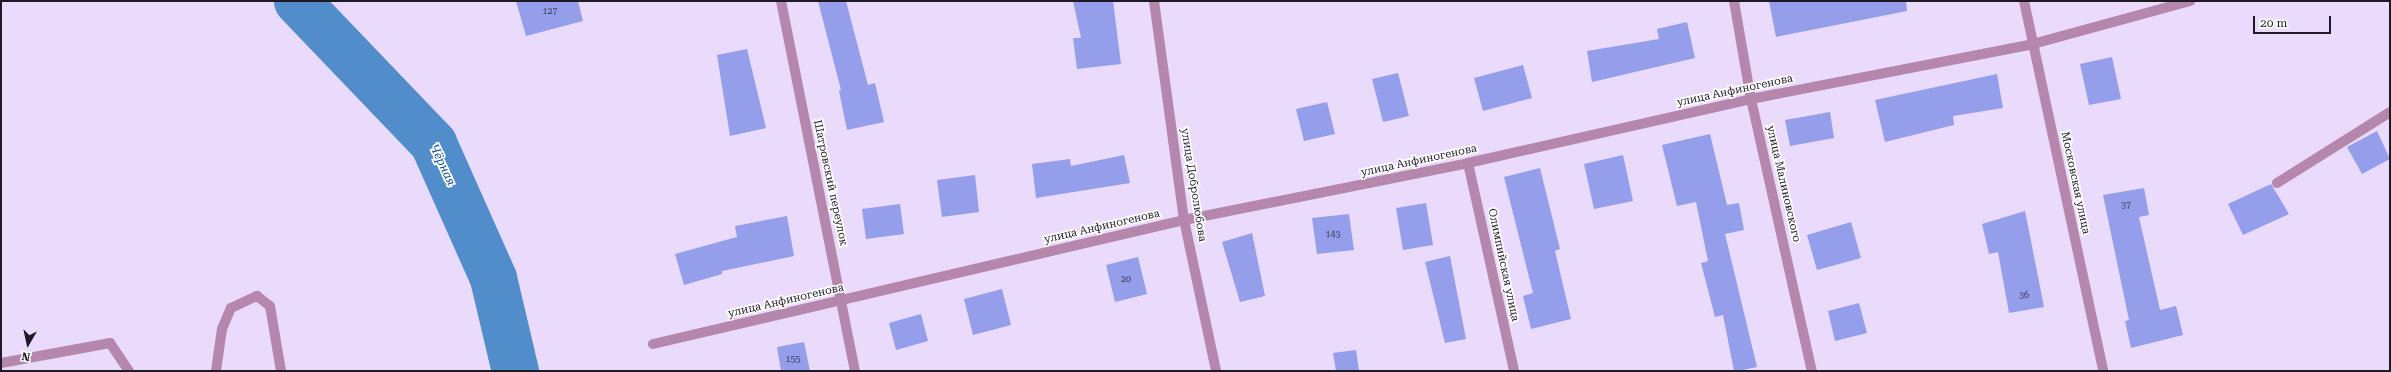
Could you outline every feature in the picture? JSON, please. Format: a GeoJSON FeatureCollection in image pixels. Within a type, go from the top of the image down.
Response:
{"type":"FeatureCollection","features":[{"type":"Feature","properties":{"kind":"street","name":"Шатровский переулок"},"geometry":{"type":"LineString","coordinates":[[781,1],[855,371]]}},
{"type":"Feature","properties":{"kind":"street","name":"улица Добролюбова"},"geometry":{"type":"LineString","coordinates":[[1154,1],[1184,220],[1216,371]]}},
{"type":"Feature","properties":{"kind":"street","name":"улица Малиновского"},"geometry":{"type":"LineString","coordinates":[[1734,1],[1752,99],[1812,371]]}},
{"type":"Feature","properties":{"kind":"street","name":"Московская улица"},"geometry":{"type":"LineString","coordinates":[[2024,1],[2103,371]]}},
{"type":"Feature","properties":{"kind":"street","name":"улица Анфиногенова"},"geometry":{"type":"LineString","coordinates":[[653,344],[1184,220],[1468,163],[1752,99],[2033,44],[2190,1]]}},
{"type":"Feature","properties":{"kind":"street"},"geometry":{"type":"LineString","coordinates":[[2277,183],[2390,112]]}},
{"type":"Feature","properties":{"kind":"street","name":"Олимпийская улица"},"geometry":{"type":"LineString","coordinates":[[1468,163],[1514,371]]}},
{"type":"Feature","properties":{"kind":"street"},"geometry":{"type":"LineString","coordinates":[[216,371],[222,329],[231,308],[257,296],[270,306],[281,371]]}},
{"type":"Feature","properties":{"kind":"street"},"geometry":{"type":"LineString","coordinates":[[1,362],[110,343],[129,371]]}},
{"type":"Feature","properties":{"kind":"building"},"geometry":{"type":"Polygon","coordinates":[[[516,1],[578,1],[583,21],[526,36],[516,1]]]}},
{"type":"Feature","properties":{"kind":"building"},"geometry":{"type":"Polygon","coordinates":[[[818,1],[846,1],[868,85],[875,83],[884,122],[847,130],[839,91],[841,90],[818,1]]]}},
{"type":"Feature","properties":{"kind":"building"},"geometry":{"type":"Polygon","coordinates":[[[1073,1],[1113,1],[1121,64],[1077,69],[1073,38],[1081,38],[1073,1]]]}},
{"type":"Feature","properties":{"kind":"building"},"geometry":{"type":"Polygon","coordinates":[[[1769,1],[1906,1],[1907,11],[1776,37],[1769,1]]]}},
{"type":"Feature","properties":{"kind":"building"},"geometry":{"type":"Polygon","coordinates":[[[1687,22],[1695,58],[1592,82],[1587,51],[1659,39],[1657,29],[1687,22]]]}},
{"type":"Feature","properties":{"kind":"building"},"geometry":{"type":"Polygon","coordinates":[[[747,49],[766,128],[730,136],[717,55],[747,49]]]}},
{"type":"Feature","properties":{"kind":"building"},"geometry":{"type":"Polygon","coordinates":[[[2112,57],[2121,99],[2089,105],[2080,64],[2112,57]]]}},
{"type":"Feature","properties":{"kind":"building"},"geometry":{"type":"Polygon","coordinates":[[[1523,65],[1532,98],[1483,111],[1474,78],[1523,65]]]}},
{"type":"Feature","properties":{"kind":"building"},"geometry":{"type":"Polygon","coordinates":[[[1398,73],[1409,116],[1383,122],[1372,79],[1398,73]]]}},
{"type":"Feature","properties":{"kind":"building"},"geometry":{"type":"Polygon","coordinates":[[[1997,74],[2003,108],[1953,116],[1954,125],[1885,142],[1875,100],[1997,74]]]}},
{"type":"Feature","properties":{"kind":"building"},"geometry":{"type":"Polygon","coordinates":[[[1327,102],[1335,134],[1304,141],[1296,109],[1327,102]]]}},
{"type":"Feature","properties":{"kind":"building"},"geometry":{"type":"Polygon","coordinates":[[[1830,112],[1834,138],[1790,146],[1785,120],[1830,112]]]}},
{"type":"Feature","properties":{"kind":"building"},"geometry":{"type":"Polygon","coordinates":[[[2377,131],[2390,159],[2362,174],[2347,147],[2377,131]]]}},
{"type":"Feature","properties":{"kind":"building"},"geometry":{"type":"Polygon","coordinates":[[[1710,134],[1727,205],[1739,203],[1744,230],[1725,234],[1757,367],[1738,371],[1734,371],[1723,315],[1715,317],[1701,263],[1708,261],[1696,202],[1677,206],[1662,145],[1710,134]]]}},
{"type":"Feature","properties":{"kind":"building"},"geometry":{"type":"Polygon","coordinates":[[[1124,155],[1130,183],[1036,198],[1032,164],[1070,159],[1071,166],[1124,155]]]}},
{"type":"Feature","properties":{"kind":"building"},"geometry":{"type":"Polygon","coordinates":[[[1623,155],[1633,201],[1594,209],[1584,164],[1623,155]]]}},
{"type":"Feature","properties":{"kind":"building"},"geometry":{"type":"Polygon","coordinates":[[[1540,168],[1560,249],[1555,251],[1571,319],[1531,329],[1523,296],[1533,293],[1504,177],[1540,168]]]}},
{"type":"Feature","properties":{"kind":"building"},"geometry":{"type":"Polygon","coordinates":[[[975,175],[979,212],[942,217],[937,180],[975,175]]]}},
{"type":"Feature","properties":{"kind":"building"},"geometry":{"type":"Polygon","coordinates":[[[2271,184],[2289,214],[2243,235],[2228,204],[2271,184]]]}},
{"type":"Feature","properties":{"kind":"building"},"geometry":{"type":"Polygon","coordinates":[[[2144,188],[2149,215],[2139,217],[2160,310],[2176,306],[2183,335],[2131,348],[2125,321],[2129,320],[2103,195],[2144,188]]]}},
{"type":"Feature","properties":{"kind":"building"},"geometry":{"type":"Polygon","coordinates":[[[1426,203],[1433,245],[1403,250],[1396,208],[1426,203]]]}},
{"type":"Feature","properties":{"kind":"building"},"geometry":{"type":"Polygon","coordinates":[[[900,204],[904,234],[866,239],[862,209],[900,204]]]}},
{"type":"Feature","properties":{"kind":"building"},"geometry":{"type":"Polygon","coordinates":[[[2025,211],[2044,307],[2009,313],[1998,252],[1989,254],[1982,224],[2025,211]]]}},
{"type":"Feature","properties":{"kind":"building"},"geometry":{"type":"Polygon","coordinates":[[[1349,214],[1354,250],[1317,254],[1312,218],[1349,214]]]}},
{"type":"Feature","properties":{"kind":"building"},"geometry":{"type":"Polygon","coordinates":[[[787,216],[794,256],[722,271],[722,274],[684,285],[675,254],[737,237],[735,226],[787,216]]]}},
{"type":"Feature","properties":{"kind":"building"},"geometry":{"type":"Polygon","coordinates":[[[1851,222],[1861,258],[1817,270],[1807,235],[1851,222]]]}},
{"type":"Feature","properties":{"kind":"building"},"geometry":{"type":"Polygon","coordinates":[[[1252,233],[1265,296],[1240,302],[1222,242],[1252,233]]]}},
{"type":"Feature","properties":{"kind":"building"},"geometry":{"type":"Polygon","coordinates":[[[1450,256],[1466,339],[1445,343],[1425,262],[1450,256]]]}},
{"type":"Feature","properties":{"kind":"building"},"geometry":{"type":"Polygon","coordinates":[[[1138,257],[1147,294],[1115,302],[1106,265],[1138,257]]]}},
{"type":"Feature","properties":{"kind":"building"},"geometry":{"type":"Polygon","coordinates":[[[1002,289],[1011,325],[973,335],[964,299],[1002,289]]]}},
{"type":"Feature","properties":{"kind":"building"},"geometry":{"type":"Polygon","coordinates":[[[1859,303],[1867,333],[1835,341],[1828,311],[1859,303]]]}},
{"type":"Feature","properties":{"kind":"building"},"geometry":{"type":"Polygon","coordinates":[[[921,314],[928,341],[896,350],[889,323],[921,314]]]}},
{"type":"Feature","properties":{"kind":"building"},"geometry":{"type":"Polygon","coordinates":[[[804,342],[810,371],[781,371],[777,347],[804,342]]]}},
{"type":"Feature","properties":{"kind":"building"},"geometry":{"type":"Polygon","coordinates":[[[1356,350],[1359,371],[1336,371],[1333,353],[1356,350]]]}},
{"type":"Feature","properties":{"kind":"waterway","name":"Чёрная"},"geometry":{"type":"LineString","coordinates":[[297,1],[433,143],[493,278],[515,371]]}}]}
